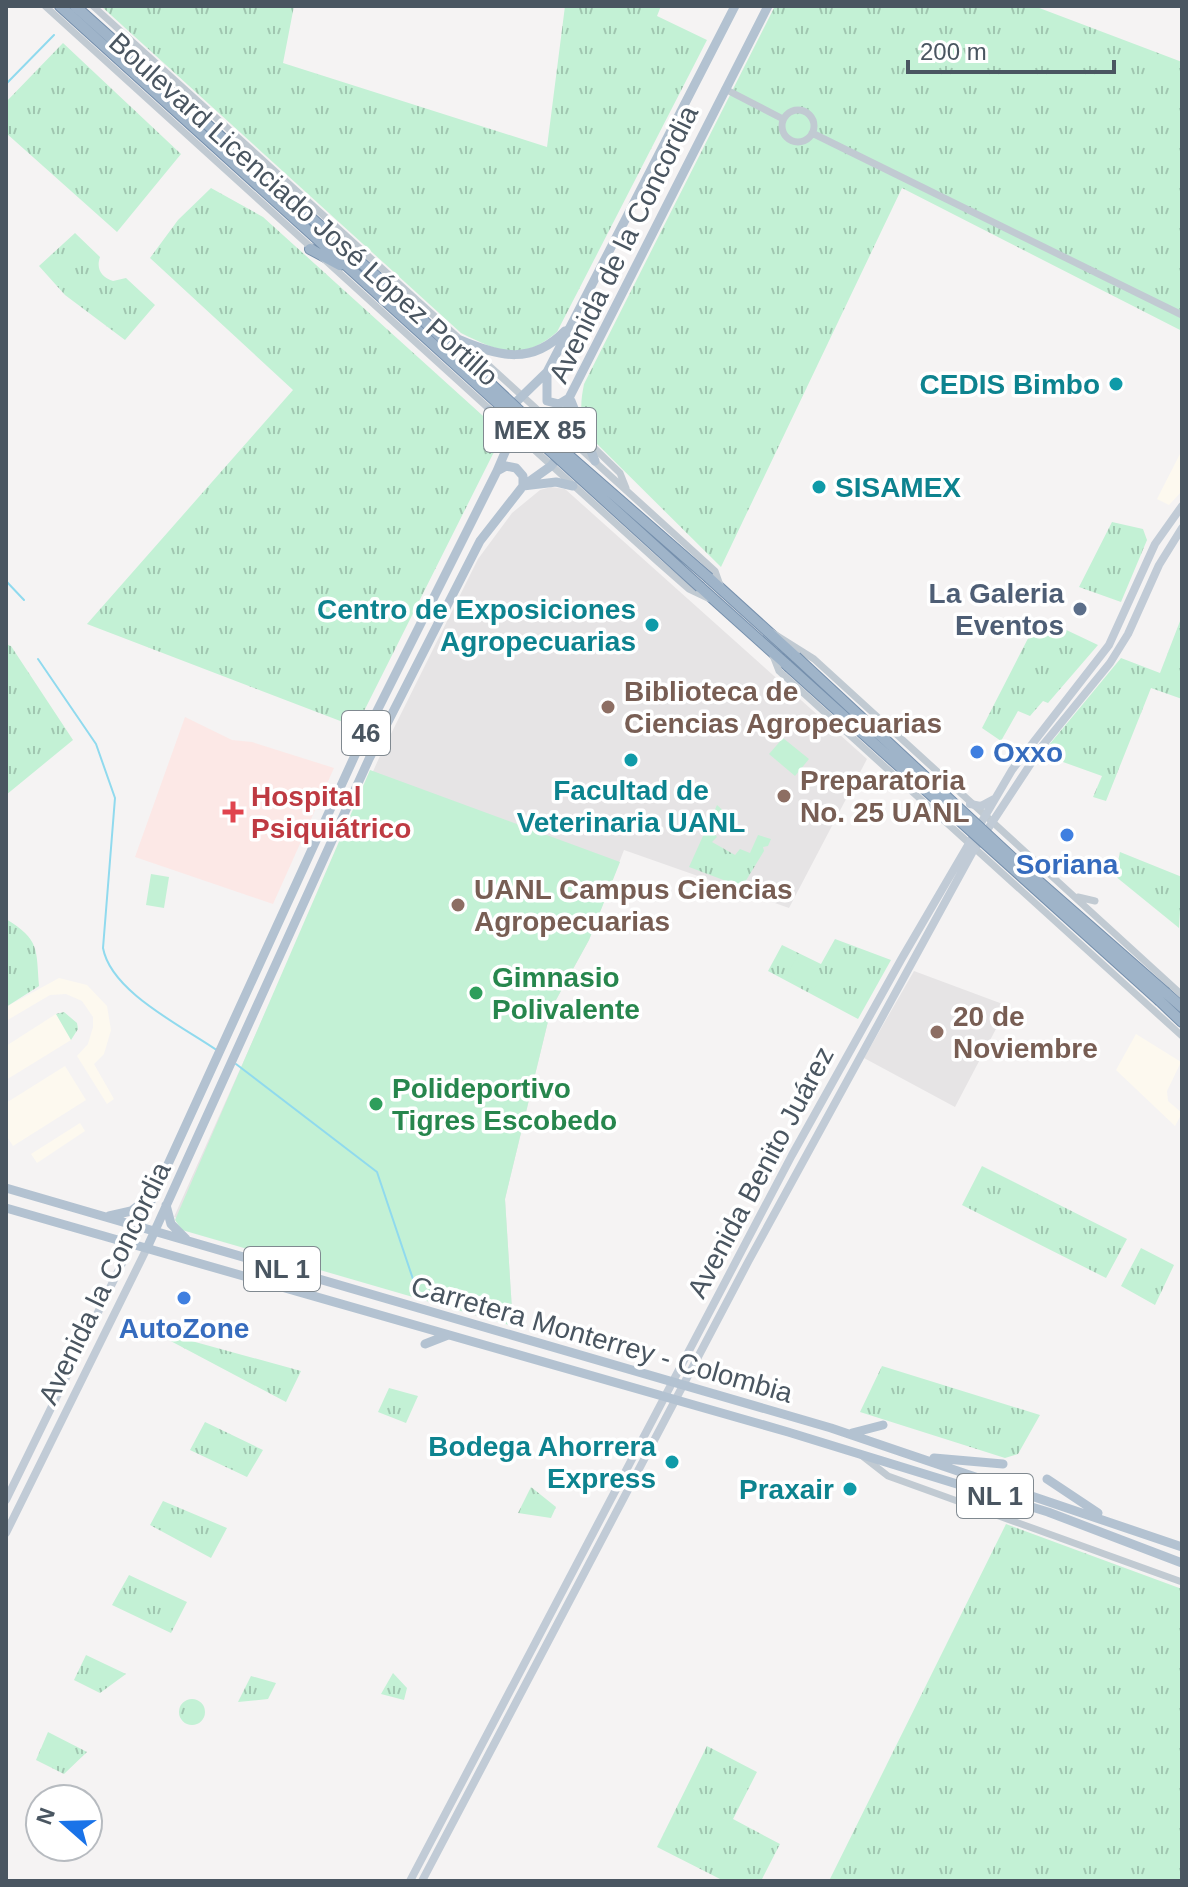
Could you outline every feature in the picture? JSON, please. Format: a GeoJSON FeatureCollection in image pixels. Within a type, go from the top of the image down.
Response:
{"type":"FeatureCollection","features":[{"type":"Feature","properties":{"kind":"highway","name":"Boulevard Licenciado José López Portillo"},"geometry":{"type":"LineString","coordinates":[[60,6],[354,271],[372,280],[709,578],[718,594],[772,651],[792,661]]}},
{"type":"Feature","properties":{"kind":"highway","name":"Boulevard Licenciado José López Portillo"},"geometry":{"type":"LineString","coordinates":[[75,6],[700,587],[718,594],[766,631],[792,661],[1163,997],[1182,1022]]}},
{"type":"Feature","properties":{"kind":"highway"},"geometry":{"type":"LineString","coordinates":[[310,249],[354,271]]}},
{"type":"Feature","properties":{"kind":"highway","name":"Boulevard Licenciado José López Portillo"},"geometry":{"type":"LineString","coordinates":[[1163,997],[1182,1007]]}},
{"type":"Feature","properties":{"kind":"main road","name":"Avenida de la Concordia"},"geometry":{"type":"LineString","coordinates":[[224,1040],[356,753],[497,471],[506,450],[510,411],[547,372],[576,320],[735,6]]}},
{"type":"Feature","properties":{"kind":"main road","name":"Avenida de la Concordia"},"geometry":{"type":"LineString","coordinates":[[237,1049],[369,759],[486,531],[523,486],[551,466],[561,453],[569,398],[768,6]]}},
{"type":"Feature","properties":{"kind":"main road"},"geometry":{"type":"LineString","coordinates":[[460,340],[486,352],[524,356],[547,347],[576,320]]}},
{"type":"Feature","properties":{"kind":"main road"},"geometry":{"type":"LineString","coordinates":[[547,372],[544,391],[547,401],[559,404],[569,398],[595,461]]}},
{"type":"Feature","properties":{"kind":"main road"},"geometry":{"type":"LineString","coordinates":[[489,410],[503,436],[506,450]]}},
{"type":"Feature","properties":{"kind":"main road"},"geometry":{"type":"LineString","coordinates":[[497,471],[506,466],[516,468],[523,476],[523,486],[556,482],[573,486]]}},
{"type":"Feature","properties":{"kind":"main road","name":"Avenida Benito Juárez"},"geometry":{"type":"LineString","coordinates":[[422,1881],[984,817],[1012,770],[1114,637],[1163,532],[1182,506]]}},
{"type":"Feature","properties":{"kind":"main road","name":"Avenida Benito Juárez"},"geometry":{"type":"LineString","coordinates":[[410,1881],[792,1155],[971,844],[992,824],[1043,745],[1110,663],[1182,528]]}},
{"type":"Feature","properties":{"kind":"main road"},"geometry":{"type":"LineString","coordinates":[[1163,532],[1174,538]]}},
{"type":"Feature","properties":{"kind":"main road"},"geometry":{"type":"LineString","coordinates":[[1029,748],[1043,745],[1045,727]]}},
{"type":"Feature","properties":{"kind":"main road"},"geometry":{"type":"LineString","coordinates":[[1012,770],[1020,782]]}},
{"type":"Feature","properties":{"kind":"main road"},"geometry":{"type":"LineString","coordinates":[[970,804],[981,806],[995,798]]}},
{"type":"Feature","properties":{"kind":"main road","name":"Avenida la Concordia"},"geometry":{"type":"LineString","coordinates":[[6,1500],[132,1243],[224,1040]]}},
{"type":"Feature","properties":{"kind":"main road","name":"Avenida la Concordia"},"geometry":{"type":"LineString","coordinates":[[6,1533],[147,1248],[237,1049]]}},
{"type":"Feature","properties":{"kind":"main road","name":"Carretera Monterrey - Colombia"},"geometry":{"type":"LineString","coordinates":[[6,1188],[849,1434],[1108,1519],[1182,1547]]}},
{"type":"Feature","properties":{"kind":"main road"},"geometry":{"type":"LineString","coordinates":[[104,1216],[131,1211],[157,1189]]}},
{"type":"Feature","properties":{"kind":"main road"},"geometry":{"type":"LineString","coordinates":[[166,1205],[172,1227],[192,1243]]}},
{"type":"Feature","properties":{"kind":"main road","name":"Carretera Monterrey - Colombia"},"geometry":{"type":"LineString","coordinates":[[6,1208],[861,1455],[1048,1512],[1182,1563]]}},
{"type":"Feature","properties":{"kind":"main road"},"geometry":{"type":"LineString","coordinates":[[93,1324],[107,1331]]}},
{"type":"Feature","properties":{"kind":"main road"},"geometry":{"type":"LineString","coordinates":[[425,1344],[448,1335]]}},
{"type":"Feature","properties":{"kind":"main road"},"geometry":{"type":"LineString","coordinates":[[43,1425],[57,1432]]}},
{"type":"Feature","properties":{"kind":"main road"},"geometry":{"type":"LineString","coordinates":[[849,1434],[883,1425]]}},
{"type":"Feature","properties":{"kind":"main road"},"geometry":{"type":"LineString","coordinates":[[919,1457],[1003,1464]]}},
{"type":"Feature","properties":{"kind":"main road"},"geometry":{"type":"LineString","coordinates":[[23,1467],[36,1473]]}},
{"type":"Feature","properties":{"kind":"main road"},"geometry":{"type":"LineString","coordinates":[[1047,1479],[1108,1519]]}},
{"type":"Feature","properties":{"kind":"street","name":"Boulevard Licenciado José López Portillo"},"geometry":{"type":"LineString","coordinates":[[45,6],[689,589],[718,594],[715,571],[93,6]]}},
{"type":"Feature","properties":{"kind":"street"},"geometry":{"type":"LineString","coordinates":[[725,89],[783,119]]}},
{"type":"Feature","properties":{"kind":"street"},"geometry":{"type":"LineString","coordinates":[[790,111],[805,111],[812,118],[812,133],[804,141],[788,139],[782,130],[783,119],[790,111]]}},
{"type":"Feature","properties":{"kind":"street"},"geometry":{"type":"LineString","coordinates":[[812,133],[1182,315]]}},
{"type":"Feature","properties":{"kind":"street"},"geometry":{"type":"LineString","coordinates":[[476,398],[489,399],[496,394],[500,382],[496,373]]}},
{"type":"Feature","properties":{"kind":"street"},"geometry":{"type":"LineString","coordinates":[[588,442],[620,473],[627,490]]}},
{"type":"Feature","properties":{"kind":"street"},"geometry":{"type":"LineString","coordinates":[[573,486],[571,471],[574,465],[580,461],[595,461]]}},
{"type":"Feature","properties":{"kind":"street","name":"Boulevard Licenciado José López Portillo"},"geometry":{"type":"LineString","coordinates":[[766,631],[800,647],[1182,995]]}},
{"type":"Feature","properties":{"kind":"street","name":"Boulevard Licenciado José López Portillo"},"geometry":{"type":"LineString","coordinates":[[772,651],[779,671],[1182,1036]]}},
{"type":"Feature","properties":{"kind":"street"},"geometry":{"type":"LineString","coordinates":[[952,828],[962,828],[970,822],[973,813],[970,804]]}},
{"type":"Feature","properties":{"kind":"street"},"geometry":{"type":"LineString","coordinates":[[1006,877],[1009,858],[1025,853]]}},
{"type":"Feature","properties":{"kind":"street"},"geometry":{"type":"LineString","coordinates":[[1049,861],[1056,878]]}},
{"type":"Feature","properties":{"kind":"street"},"geometry":{"type":"LineString","coordinates":[[1077,897],[1095,901]]}},
{"type":"Feature","properties":{"kind":"street","name":"NL 1"},"geometry":{"type":"LineString","coordinates":[[861,1455],[872,1467],[897,1479],[1182,1582]]}},
{"type":"Feature","properties":{"kind":"shaded area"},"geometry":{"type":"Polygon","coordinates":[[[1182,450],[1182,491],[1169,505],[1157,499],[1182,450]]]}},
{"type":"Feature","properties":{"kind":"shaded area","name":"UANL Campus Ciencias Agropecuarias"},"geometry":{"type":"Polygon","coordinates":[[[551,487],[565,489],[867,759],[789,908],[624,850],[589,940],[551,1009],[505,1199],[513,1326],[174,1217],[379,758],[478,559],[512,513],[540,490],[551,487]]]}},
{"type":"Feature","properties":{"kind":"shaded area","name":"Hospital Psiquiátrico"},"geometry":{"type":"Polygon","coordinates":[[[185,717],[232,740],[252,742],[334,768],[273,904],[135,857],[185,717]]]}},
{"type":"Feature","properties":{"kind":"shaded area","name":"20 de Noviembre"},"geometry":{"type":"Polygon","coordinates":[[[914,971],[1008,1006],[955,1107],[864,1058],[914,971]]]}},
{"type":"Feature","properties":{"kind":"shaded area"},"geometry":{"type":"Polygon","coordinates":[[[59,978],[87,985],[107,1006],[111,1030],[104,1054],[94,1064],[114,1099],[107,1104],[77,1056],[88,1044],[93,1027],[93,1017],[82,1001],[66,994],[50,995],[6,1021],[6,1007],[59,978]]]}},
{"type":"Feature","properties":{"kind":"shaded area"},"geometry":{"type":"Polygon","coordinates":[[[56,1014],[71,1040],[6,1080],[6,1046],[56,1014]]]}},
{"type":"Feature","properties":{"kind":"shaded area"},"geometry":{"type":"Polygon","coordinates":[[[1136,1034],[1181,1062],[1167,1091],[1168,1101],[1182,1113],[1175,1126],[1116,1070],[1136,1034]]]}},
{"type":"Feature","properties":{"kind":"shaded area"},"geometry":{"type":"Polygon","coordinates":[[[65,1066],[86,1100],[13,1146],[6,1135],[6,1103],[65,1066]]]}},
{"type":"Feature","properties":{"kind":"shaded area"},"geometry":{"type":"Polygon","coordinates":[[[80,1123],[85,1131],[37,1163],[31,1154],[80,1123]]]}},
{"type":"Feature","properties":{"kind":"green space"},"geometry":{"type":"Polygon","coordinates":[[[101,6],[294,6],[283,63],[547,147],[565,6],[661,6],[657,16],[707,40],[557,332],[533,347],[510,351],[461,333],[101,6]]]}},
{"type":"Feature","properties":{"kind":"green space"},"geometry":{"type":"Polygon","coordinates":[[[775,6],[1034,6],[1182,62],[1182,331],[902,188],[721,567],[587,434],[582,398],[584,384],[775,6]]]}},
{"type":"Feature","properties":{"kind":"green space"},"geometry":{"type":"Polygon","coordinates":[[[63,43],[181,154],[117,232],[6,133],[6,102],[63,43]]]}},
{"type":"Feature","properties":{"kind":"green space"},"geometry":{"type":"Polygon","coordinates":[[[211,188],[263,217],[503,434],[356,727],[87,624],[293,390],[150,258],[178,220],[211,188]]]}},
{"type":"Feature","properties":{"kind":"green space"},"geometry":{"type":"Polygon","coordinates":[[[75,233],[100,257],[99,269],[105,277],[113,281],[126,278],[155,305],[125,340],[65,295],[39,266],[75,233]]]}},
{"type":"Feature","properties":{"kind":"green space"},"geometry":{"type":"Polygon","coordinates":[[[1112,522],[1143,529],[1147,540],[1121,602],[1079,587],[1112,522]]]}},
{"type":"Feature","properties":{"kind":"green space"},"geometry":{"type":"Polygon","coordinates":[[[1182,616],[1182,699],[1151,688],[1106,801],[1093,797],[1102,776],[1063,762],[1057,749],[1049,745],[1121,658],[1160,673],[1182,616]]]}},
{"type":"Feature","properties":{"kind":"green space"},"geometry":{"type":"Polygon","coordinates":[[[1039,617],[1098,645],[1048,703],[1043,701],[1030,716],[1018,711],[1001,741],[982,728],[1039,617]]]}},
{"type":"Feature","properties":{"kind":"green space"},"geometry":{"type":"Polygon","coordinates":[[[6,644],[11,646],[73,740],[6,795],[6,644]]]}},
{"type":"Feature","properties":{"kind":"green space"},"geometry":{"type":"Polygon","coordinates":[[[783,738],[809,759],[795,776],[769,754],[783,738]]]}},
{"type":"Feature","properties":{"kind":"green space","name":"Polideportivo Tigres Escobedo"},"geometry":{"type":"Polygon","coordinates":[[[370,770],[620,862],[589,940],[551,1009],[505,1199],[513,1326],[182,1230],[175,1220],[370,770]]]}},
{"type":"Feature","properties":{"kind":"green space"},"geometry":{"type":"Polygon","coordinates":[[[717,805],[727,814],[712,829],[717,837],[712,842],[735,855],[740,849],[750,853],[758,835],[771,839],[768,846],[763,847],[764,851],[742,887],[689,867],[717,805]]]}},
{"type":"Feature","properties":{"kind":"green space"},"geometry":{"type":"Polygon","coordinates":[[[1120,852],[1182,877],[1179,928],[1115,876],[1120,852]]]}},
{"type":"Feature","properties":{"kind":"green space"},"geometry":{"type":"Polygon","coordinates":[[[151,874],[169,877],[164,908],[146,905],[151,874]]]}},
{"type":"Feature","properties":{"kind":"green space"},"geometry":{"type":"Polygon","coordinates":[[[6,919],[31,939],[39,986],[6,1007],[6,919]]]}},
{"type":"Feature","properties":{"kind":"green space"},"geometry":{"type":"Polygon","coordinates":[[[835,939],[891,960],[858,1019],[768,971],[782,945],[821,964],[835,939]]]}},
{"type":"Feature","properties":{"kind":"green space"},"geometry":{"type":"Polygon","coordinates":[[[795,960],[823,975],[814,989],[787,975],[795,960]]]}},
{"type":"Feature","properties":{"kind":"green space"},"geometry":{"type":"Polygon","coordinates":[[[64,1012],[77,1023],[78,1029],[71,1040],[56,1014],[64,1012]]]}},
{"type":"Feature","properties":{"kind":"green space"},"geometry":{"type":"Polygon","coordinates":[[[982,1166],[1127,1239],[1106,1278],[962,1205],[982,1166]]]}},
{"type":"Feature","properties":{"kind":"green space"},"geometry":{"type":"Polygon","coordinates":[[[1141,1248],[1174,1265],[1155,1305],[1121,1286],[1141,1248]]]}},
{"type":"Feature","properties":{"kind":"green space"},"geometry":{"type":"Polygon","coordinates":[[[148,1329],[301,1371],[286,1402],[148,1329]]]}},
{"type":"Feature","properties":{"kind":"green space"},"geometry":{"type":"Polygon","coordinates":[[[882,1366],[1040,1415],[1018,1454],[1005,1458],[860,1412],[882,1366]]]}},
{"type":"Feature","properties":{"kind":"green space"},"geometry":{"type":"Polygon","coordinates":[[[389,1388],[418,1396],[406,1423],[378,1412],[389,1388]]]}},
{"type":"Feature","properties":{"kind":"green space"},"geometry":{"type":"Polygon","coordinates":[[[205,1422],[263,1450],[247,1477],[190,1450],[205,1422]]]}},
{"type":"Feature","properties":{"kind":"green space"},"geometry":{"type":"Polygon","coordinates":[[[531,1487],[556,1507],[551,1518],[518,1513],[531,1487]]]}},
{"type":"Feature","properties":{"kind":"green space"},"geometry":{"type":"Polygon","coordinates":[[[163,1501],[227,1528],[211,1558],[150,1525],[163,1501]]]}},
{"type":"Feature","properties":{"kind":"green space"},"geometry":{"type":"Polygon","coordinates":[[[1006,1524],[1182,1589],[1182,1881],[829,1881],[1006,1524]]]}},
{"type":"Feature","properties":{"kind":"green space"},"geometry":{"type":"Polygon","coordinates":[[[129,1575],[187,1602],[171,1633],[112,1605],[129,1575]]]}},
{"type":"Feature","properties":{"kind":"green space"},"geometry":{"type":"Polygon","coordinates":[[[86,1655],[126,1674],[100,1693],[74,1680],[86,1655]]]}},
{"type":"Feature","properties":{"kind":"green space"},"geometry":{"type":"Polygon","coordinates":[[[393,1673],[407,1688],[404,1700],[381,1694],[393,1673]]]}},
{"type":"Feature","properties":{"kind":"green space"},"geometry":{"type":"Polygon","coordinates":[[[251,1676],[276,1683],[268,1699],[238,1702],[251,1676]]]}},
{"type":"Feature","properties":{"kind":"green space"},"geometry":{"type":"Polygon","coordinates":[[[192,1699],[202,1702],[205,1712],[202,1722],[192,1725],[182,1722],[179,1712],[182,1702],[192,1699]]]}},
{"type":"Feature","properties":{"kind":"green space"},"geometry":{"type":"Polygon","coordinates":[[[48,1732],[87,1752],[64,1774],[36,1760],[48,1732]]]}},
{"type":"Feature","properties":{"kind":"green space"},"geometry":{"type":"Polygon","coordinates":[[[707,1746],[757,1772],[733,1819],[780,1844],[761,1881],[724,1881],[657,1847],[707,1746]]]}},
{"type":"Feature","properties":{"kind":"waterway"},"geometry":{"type":"LineString","coordinates":[[6,84],[54,35]]}},
{"type":"Feature","properties":{"kind":"waterway"},"geometry":{"type":"LineString","coordinates":[[6,581],[24,600]]}},
{"type":"Feature","properties":{"kind":"waterway"},"geometry":{"type":"LineString","coordinates":[[38,659],[96,744],[115,798],[103,948],[109,964],[119,979],[150,1007],[218,1051]]}},
{"type":"Feature","properties":{"kind":"waterway"},"geometry":{"type":"LineString","coordinates":[[236,1064],[377,1172],[418,1294]]}},
{"type":"Feature","properties":{"kind":"place","name":"CEDIS Bimbo"},"geometry":{"type":"Point","coordinates":[1116,384]}},
{"type":"Feature","properties":{"kind":"place","name":"SISAMEX"},"geometry":{"type":"Point","coordinates":[819,487]}},
{"type":"Feature","properties":{"kind":"place","name":"La Galeria Eventos"},"geometry":{"type":"Point","coordinates":[1080,609]}},
{"type":"Feature","properties":{"kind":"place","name":"Centro de Exposiciones Agropecuarias"},"geometry":{"type":"Point","coordinates":[652,625]}},
{"type":"Feature","properties":{"kind":"place","name":"Biblioteca de Ciencias Agropecuarias"},"geometry":{"type":"Point","coordinates":[608,707]}},
{"type":"Feature","properties":{"kind":"place","name":"Oxxo"},"geometry":{"type":"Point","coordinates":[977,752]}},
{"type":"Feature","properties":{"kind":"place","name":"Facultad de Veterinaria UANL"},"geometry":{"type":"Point","coordinates":[631,760]}},
{"type":"Feature","properties":{"kind":"place","name":"Preparatoria No. 25 UANL"},"geometry":{"type":"Point","coordinates":[784,796]}},
{"type":"Feature","properties":{"kind":"place","name":"Hospital Psiquiátrico"},"geometry":{"type":"Point","coordinates":[233,812]}},
{"type":"Feature","properties":{"kind":"place","name":"Soriana"},"geometry":{"type":"Point","coordinates":[1067,835]}},
{"type":"Feature","properties":{"kind":"place","name":"UANL Campus Ciencias Agropecuarias"},"geometry":{"type":"Point","coordinates":[458,905]}},
{"type":"Feature","properties":{"kind":"place","name":"Gimnasio Polivalente"},"geometry":{"type":"Point","coordinates":[476,993]}},
{"type":"Feature","properties":{"kind":"place","name":"20 de Noviembre"},"geometry":{"type":"Point","coordinates":[937,1032]}},
{"type":"Feature","properties":{"kind":"place","name":"Polideportivo Tigres Escobedo"},"geometry":{"type":"Point","coordinates":[376,1104]}},
{"type":"Feature","properties":{"kind":"place","name":"AutoZone"},"geometry":{"type":"Point","coordinates":[184,1298]}},
{"type":"Feature","properties":{"kind":"place","name":"Bodega Ahorrera Express"},"geometry":{"type":"Point","coordinates":[672,1462]}},
{"type":"Feature","properties":{"kind":"place","name":"Praxair"},"geometry":{"type":"Point","coordinates":[850,1489]}}]}
